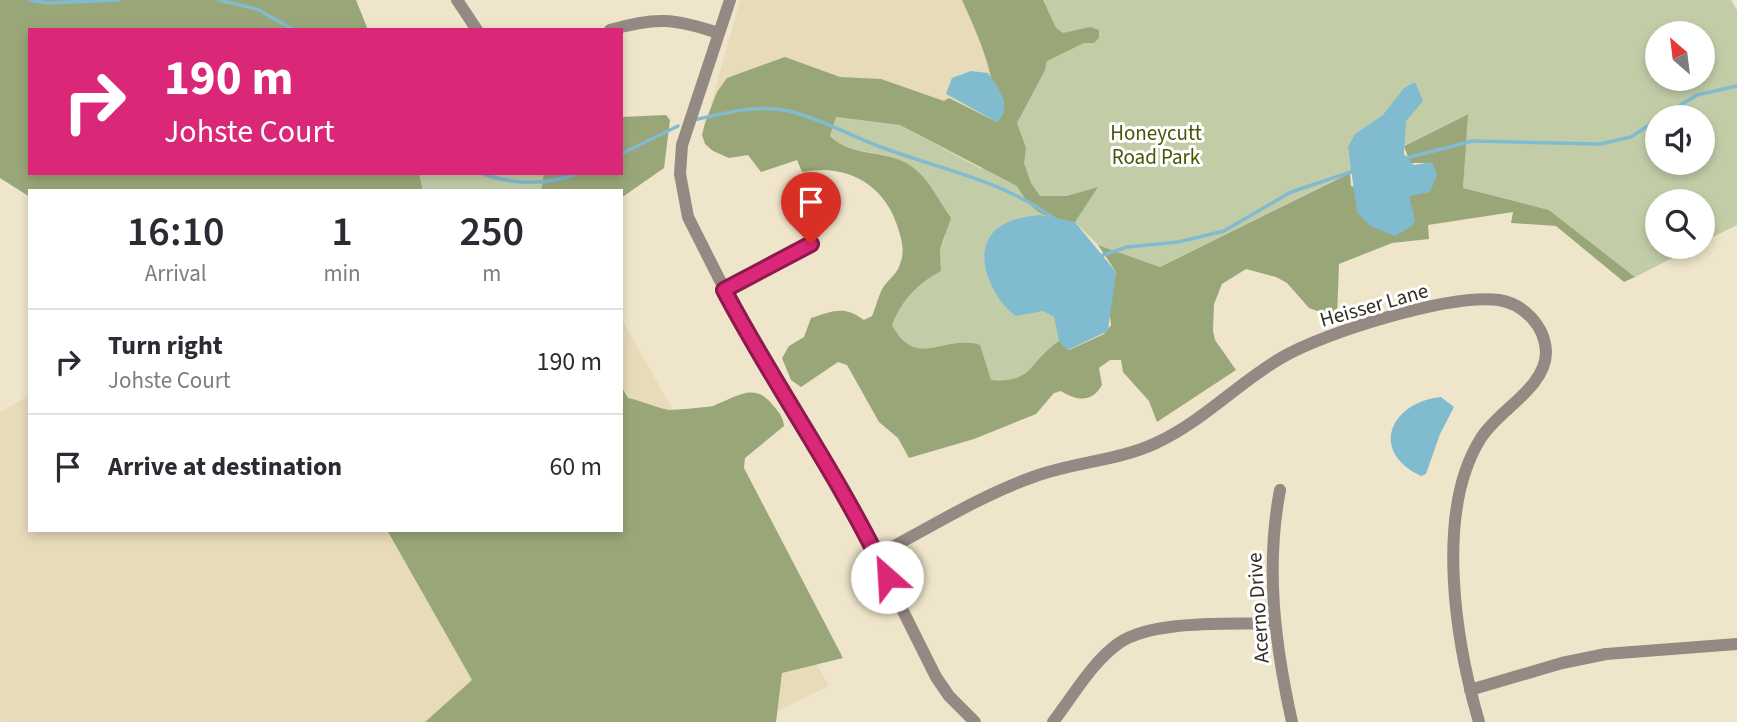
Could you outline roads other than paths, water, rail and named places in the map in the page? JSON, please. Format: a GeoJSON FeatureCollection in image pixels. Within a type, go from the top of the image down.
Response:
{"type":"FeatureCollection","features":[{"type":"Feature","properties":{"kind":"street"},"geometry":{"type":"LineString","coordinates":[[457,0],[476,28]]}},
{"type":"Feature","properties":{"kind":"street"},"geometry":{"type":"LineString","coordinates":[[730,0],[685,131],[680,174],[692,230],[754,348],[845,495],[936,677],[949,696],[975,722]]}},
{"type":"Feature","properties":{"kind":"street"},"geometry":{"type":"LineString","coordinates":[[617,28],[643,21],[673,19],[718,33]]}},
{"type":"Feature","properties":{"kind":"street"},"geometry":{"type":"LineString","coordinates":[[724,290],[811,244]]}},
{"type":"Feature","properties":{"kind":"street","name":"Heisser Lane"},"geometry":{"type":"LineString","coordinates":[[877,555],[1031,477],[1123,455],[1160,442],[1263,369],[1302,348],[1410,311],[1502,301],[1531,316],[1544,340],[1546,352],[1541,374],[1495,418],[1479,440],[1459,499],[1455,536],[1455,593],[1461,657],[1479,722]]}},
{"type":"Feature","properties":{"kind":"street","name":"Acerno Drive"},"geometry":{"type":"LineString","coordinates":[[1279,490],[1273,526],[1271,573],[1274,623],[1292,722]]}},
{"type":"Feature","properties":{"kind":"street"},"geometry":{"type":"LineString","coordinates":[[1053,722],[1098,662],[1129,638],[1158,629],[1274,623]]}},
{"type":"Feature","properties":{"kind":"street"},"geometry":{"type":"LineString","coordinates":[[1470,690],[1562,663],[1606,654],[1737,644]]}},
{"type":"Feature","properties":{"kind":"water"},"geometry":{"type":"Polygon","coordinates":[[[971,71],[988,73],[1000,91],[1004,110],[997,122],[946,94],[952,78],[971,71]]]}},
{"type":"Feature","properties":{"kind":"water"},"geometry":{"type":"Polygon","coordinates":[[[1415,82],[1423,101],[1406,121],[1404,154],[1414,165],[1432,162],[1437,175],[1430,192],[1409,196],[1415,220],[1412,226],[1395,236],[1370,226],[1357,212],[1348,147],[1355,134],[1383,115],[1404,88],[1415,82]]]}},
{"type":"Feature","properties":{"kind":"water"},"geometry":{"type":"Polygon","coordinates":[[[1040,215],[1075,222],[1116,272],[1108,331],[1068,350],[1059,341],[1054,317],[1043,311],[1016,316],[1001,301],[985,268],[986,245],[996,230],[1013,220],[1040,215]]]}},
{"type":"Feature","properties":{"kind":"water"},"geometry":{"type":"Polygon","coordinates":[[[1441,397],[1454,407],[1440,434],[1426,474],[1421,476],[1405,466],[1395,454],[1391,441],[1392,429],[1409,408],[1441,397]]]}},
{"type":"Feature","properties":{"kind":"waterway"},"geometry":{"type":"LineString","coordinates":[[30,0],[48,3],[119,0]]}},
{"type":"Feature","properties":{"kind":"waterway"},"geometry":{"type":"LineString","coordinates":[[219,0],[257,9],[290,28]]}},
{"type":"Feature","properties":{"kind":"waterway"},"geometry":{"type":"LineString","coordinates":[[1681,105],[1697,95],[1737,86]]}},
{"type":"Feature","properties":{"kind":"waterway"},"geometry":{"type":"LineString","coordinates":[[694,120],[765,108],[800,114],[878,146],[970,176],[1014,194],[1055,219]]}},
{"type":"Feature","properties":{"kind":"waterway"},"geometry":{"type":"LineString","coordinates":[[623,153],[678,126]]}},
{"type":"Feature","properties":{"kind":"waterway"},"geometry":{"type":"LineString","coordinates":[[1402,159],[1473,141],[1600,144],[1631,137],[1645,128]]}},
{"type":"Feature","properties":{"kind":"waterway"},"geometry":{"type":"LineString","coordinates":[[1103,255],[1127,247],[1178,242],[1224,231],[1291,192],[1354,171]]}},
{"type":"Feature","properties":{"kind":"waterway"},"geometry":{"type":"LineString","coordinates":[[488,175],[518,182],[543,182],[573,175]]}},
{"type":"Feature","properties":{"kind":"park label","name":"Honeycutt Road Park"},"geometry":{"type":"Point","coordinates":[1156,145]}}]}
